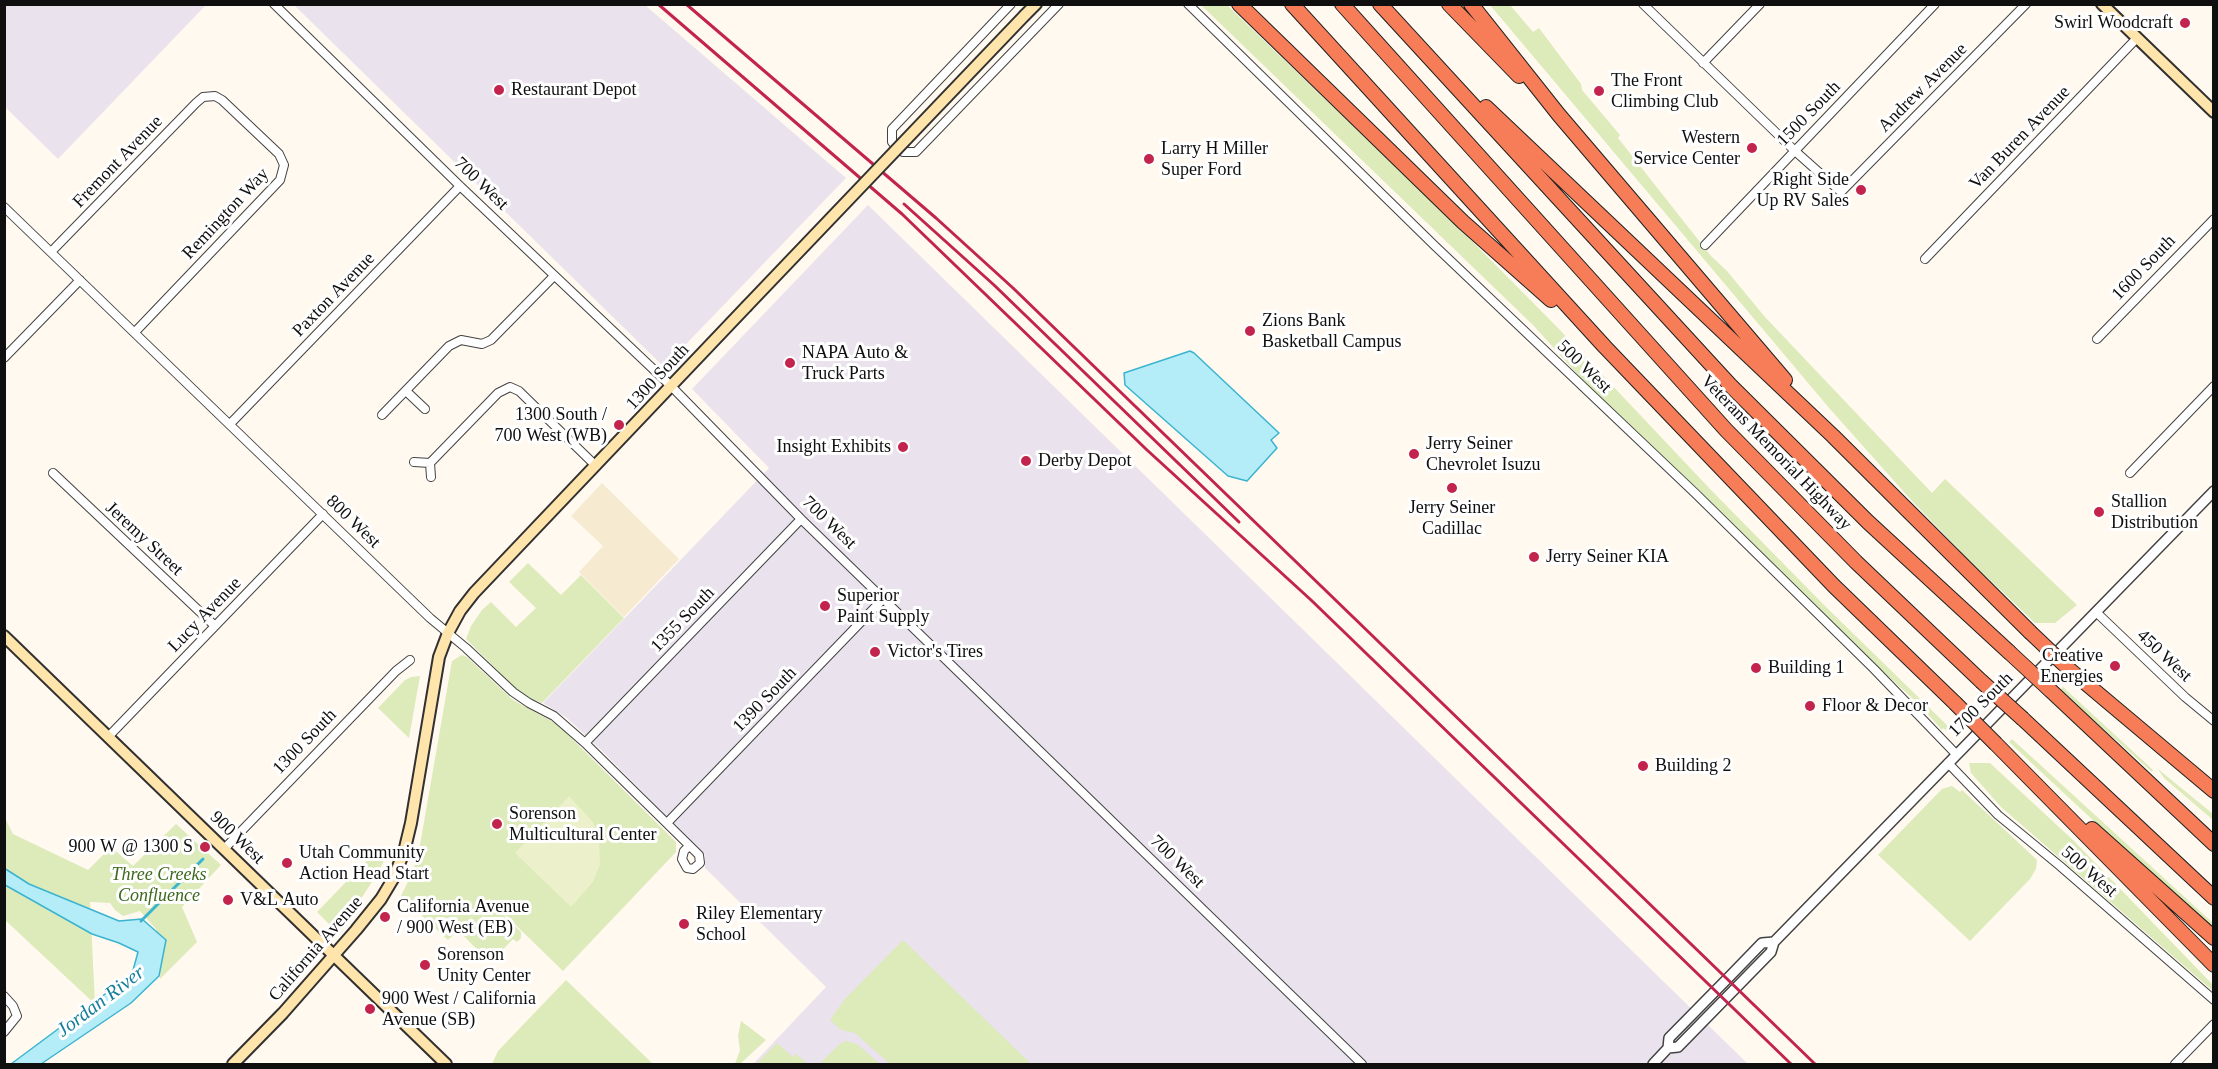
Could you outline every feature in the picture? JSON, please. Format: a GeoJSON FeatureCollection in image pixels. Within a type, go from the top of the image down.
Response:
{"type":"FeatureCollection","features":[{"type":"Feature","properties":{"kind":"highway"},"geometry":{"type":"LineString","coordinates":[[1239,4],[1463,222],[1605,347]]}},
{"type":"Feature","properties":{"kind":"highway"},"geometry":{"type":"LineString","coordinates":[[1292,4],[1605,347],[1834,586],[1955,703],[2214,965]]}},
{"type":"Feature","properties":{"kind":"highway","name":"Veterans Memorial Highway"},"geometry":{"type":"LineString","coordinates":[[1342,4],[1726,430],[1856,562],[2214,898]]}},
{"type":"Feature","properties":{"kind":"highway"},"geometry":{"type":"LineString","coordinates":[[1449,4],[1468,26],[1559,115]]}},
{"type":"Feature","properties":{"kind":"highway"},"geometry":{"type":"LineString","coordinates":[[1471,4],[1559,115],[1833,436]]}},
{"type":"Feature","properties":{"kind":"highway"},"geometry":{"type":"LineString","coordinates":[[1385,10],[1833,436],[2070,670],[2214,791]]}},
{"type":"Feature","properties":{"kind":"highway","name":"Veterans Memorial Highway"},"geometry":{"type":"LineString","coordinates":[[1385,10],[1730,385],[1868,522],[2214,844]]}},
{"type":"Feature","properties":{"kind":"highway"},"geometry":{"type":"LineString","coordinates":[[1996,744],[2214,938]]}},
{"type":"Feature","properties":{"kind":"main road","name":"1300 South"},"geometry":{"type":"LineString","coordinates":[[448,633],[456,617],[474,593],[1036,4]]}},
{"type":"Feature","properties":{"kind":"main road"},"geometry":{"type":"LineString","coordinates":[[2102,4],[2214,112]]}},
{"type":"Feature","properties":{"kind":"main road","name":"California Avenue"},"geometry":{"type":"LineString","coordinates":[[233,1065],[334,955],[381,899],[393,879],[404,852],[411,823],[435,677],[448,633]]}},
{"type":"Feature","properties":{"kind":"main road","name":"900 West"},"geometry":{"type":"LineString","coordinates":[[4,636],[446,1065]]}},
{"type":"Feature","properties":{"kind":"street","name":"700 West"},"geometry":{"type":"LineString","coordinates":[[274,4],[460,186],[671,386],[753,467],[801,519],[1362,1065]]}},
{"type":"Feature","properties":{"kind":"street"},"geometry":{"type":"LineString","coordinates":[[1011,4],[892,129],[892,142],[903,152],[916,152],[1059,4]]}},
{"type":"Feature","properties":{"kind":"street","name":"500 West"},"geometry":{"type":"LineString","coordinates":[[1188,4],[1460,269],[1704,501],[1874,669],[1956,754]]}},
{"type":"Feature","properties":{"kind":"street"},"geometry":{"type":"LineString","coordinates":[[1643,4],[1795,151]]}},
{"type":"Feature","properties":{"kind":"street"},"geometry":{"type":"LineString","coordinates":[[1703,63],[1760,4]]}},
{"type":"Feature","properties":{"kind":"street","name":"1500 South"},"geometry":{"type":"LineString","coordinates":[[1705,245],[1935,4]]}},
{"type":"Feature","properties":{"kind":"street","name":"Andrew Avenue"},"geometry":{"type":"LineString","coordinates":[[1795,151],[1841,192],[2026,4]]}},
{"type":"Feature","properties":{"kind":"street","name":"Van Buren Avenue"},"geometry":{"type":"LineString","coordinates":[[1925,259],[2137,38]]}},
{"type":"Feature","properties":{"kind":"street","name":"Fremont Avenue"},"geometry":{"type":"LineString","coordinates":[[51,252],[196,102],[207,96]]}},
{"type":"Feature","properties":{"kind":"street","name":"Remington Way"},"geometry":{"type":"LineString","coordinates":[[135,332],[278,183],[284,173],[284,161],[279,154],[225,102],[215,96],[207,96]]}},
{"type":"Feature","properties":{"kind":"street","name":"Paxton Avenue"},"geometry":{"type":"LineString","coordinates":[[230,424],[460,186]]}},
{"type":"Feature","properties":{"kind":"street","name":"800 West"},"geometry":{"type":"LineString","coordinates":[[4,207],[448,633],[513,692],[554,716],[585,743],[690,846]]}},
{"type":"Feature","properties":{"kind":"street","name":"1600 South"},"geometry":{"type":"LineString","coordinates":[[2097,339],[2214,219]]}},
{"type":"Feature","properties":{"kind":"street"},"geometry":{"type":"LineString","coordinates":[[382,415],[453,343],[461,340],[482,344],[491,340],[554,276]]}},
{"type":"Feature","properties":{"kind":"street"},"geometry":{"type":"LineString","coordinates":[[4,358],[80,280]]}},
{"type":"Feature","properties":{"kind":"street"},"geometry":{"type":"LineString","coordinates":[[2130,473],[2214,386]]}},
{"type":"Feature","properties":{"kind":"street"},"geometry":{"type":"LineString","coordinates":[[431,477],[430,463],[498,393],[510,387],[519,392],[596,466]]}},
{"type":"Feature","properties":{"kind":"street"},"geometry":{"type":"LineString","coordinates":[[406,391],[425,409]]}},
{"type":"Feature","properties":{"kind":"street"},"geometry":{"type":"LineString","coordinates":[[414,462],[430,463]]}},
{"type":"Feature","properties":{"kind":"street","name":"Jeremy Street"},"geometry":{"type":"LineString","coordinates":[[53,473],[215,627]]}},
{"type":"Feature","properties":{"kind":"street","name":"1700 South"},"geometry":{"type":"LineString","coordinates":[[1653,1065],[1668,1048],[1678,1047],[1771,952],[1774,942],[2214,492]]}},
{"type":"Feature","properties":{"kind":"street","name":"Lucy Avenue"},"geometry":{"type":"LineString","coordinates":[[109,736],[323,514]]}},
{"type":"Feature","properties":{"kind":"street","name":"1355 South"},"geometry":{"type":"LineString","coordinates":[[585,743],[801,519]]}},
{"type":"Feature","properties":{"kind":"street","name":"1390 South"},"geometry":{"type":"LineString","coordinates":[[667,823],[884,598]]}},
{"type":"Feature","properties":{"kind":"street","name":"450 West"},"geometry":{"type":"LineString","coordinates":[[2096,612],[2185,697],[2214,721]]}},
{"type":"Feature","properties":{"kind":"street","name":"1300 South"},"geometry":{"type":"LineString","coordinates":[[225,848],[388,679],[410,660]]}},
{"type":"Feature","properties":{"kind":"street","name":"500 West"},"geometry":{"type":"LineString","coordinates":[[1948,763],[1998,815],[2214,1000]]}},
{"type":"Feature","properties":{"kind":"street"},"geometry":{"type":"LineString","coordinates":[[4,996],[13,1006],[17,1016],[4,1032]]}},
{"type":"Feature","properties":{"kind":"street"},"geometry":{"type":"LineString","coordinates":[[2175,1065],[2214,1024]]}},
{"type":"Feature","properties":{"kind":"shaded area"},"geometry":{"type":"Polygon","coordinates":[[[4,5],[206,5],[58,159],[5,107],[4,5]]]}},
{"type":"Feature","properties":{"kind":"shaded area"},"geometry":{"type":"Polygon","coordinates":[[[294,5],[645,5],[846,178],[664,367],[294,5]]]}},
{"type":"Feature","properties":{"kind":"shaded area"},"geometry":{"type":"Polygon","coordinates":[[[868,205],[1748,1064],[753,1064],[826,987],[705,868],[705,855],[603,752],[567,718],[543,703],[769,468],[692,389],[868,205]]]}},
{"type":"Feature","properties":{"kind":"shaded area"},"geometry":{"type":"Polygon","coordinates":[[[602,483],[679,559],[624,617],[579,572],[603,546],[571,516],[602,483]]]}},
{"type":"Feature","properties":{"kind":"green space"},"geometry":{"type":"Polygon","coordinates":[[[1201,5],[1227,5],[1458,227],[1558,328],[1711,490],[1953,731],[1948,732],[1943,728],[1942,730],[1920,705],[1871,661],[1588,386],[1534,326],[1201,5]]]}},
{"type":"Feature","properties":{"kind":"green space"},"geometry":{"type":"Polygon","coordinates":[[[1490,5],[1510,5],[1533,32],[1539,28],[1581,84],[1582,90],[1620,135],[1618,138],[1711,256],[1727,271],[1765,317],[1932,493],[1945,479],[2077,605],[2055,623],[2035,623],[1971,562],[1912,501],[1830,409],[1490,5]]]}},
{"type":"Feature","properties":{"kind":"green space"},"geometry":{"type":"Polygon","coordinates":[[[528,563],[561,595],[581,575],[624,618],[542,703],[517,690],[466,639],[471,626],[491,602],[516,627],[536,608],[509,582],[528,563]]]}},
{"type":"Feature","properties":{"kind":"green space"},"geometry":{"type":"Polygon","coordinates":[[[462,655],[467,657],[513,700],[557,724],[676,842],[676,852],[563,971],[489,899],[482,907],[490,911],[496,907],[521,932],[521,938],[517,942],[513,939],[490,963],[460,932],[474,915],[448,940],[401,896],[413,871],[420,845],[452,661],[462,655]]]}},
{"type":"Feature","properties":{"kind":"green space"},"geometry":{"type":"Polygon","coordinates":[[[420,676],[409,738],[378,708],[405,680],[420,676]]]}},
{"type":"Feature","properties":{"kind":"green space"},"geometry":{"type":"Polygon","coordinates":[[[2063,687],[2153,770],[2152,772],[2060,690],[2063,687]]]}},
{"type":"Feature","properties":{"kind":"green space"},"geometry":{"type":"Polygon","coordinates":[[[2012,739],[2213,923],[2213,932],[2009,742],[2012,739]]]}},
{"type":"Feature","properties":{"kind":"green space"},"geometry":{"type":"Polygon","coordinates":[[[1969,763],[1990,763],[2074,841],[2213,985],[2213,991],[2001,807],[1971,773],[1969,763]]]}},
{"type":"Feature","properties":{"kind":"green space"},"geometry":{"type":"Polygon","coordinates":[[[2158,769],[2213,814],[2213,820],[2164,778],[2158,769]]]}},
{"type":"Feature","properties":{"kind":"green space"},"geometry":{"type":"Polygon","coordinates":[[[1952,786],[1960,792],[1962,790],[2037,860],[2036,869],[2030,879],[1970,941],[1878,855],[1942,789],[1952,786]]]}},
{"type":"Feature","properties":{"kind":"green space"},"geometry":{"type":"Polygon","coordinates":[[[569,796],[593,822],[599,840],[600,864],[593,882],[571,907],[515,853],[569,796]]]}},
{"type":"Feature","properties":{"kind":"green space","name":"Three Creeks Confluence"},"geometry":{"type":"Polygon","coordinates":[[[4,816],[13,834],[88,870],[111,847],[133,866],[176,824],[221,865],[182,907],[197,942],[160,979],[162,946],[156,929],[140,911],[123,916],[110,903],[90,902],[95,1004],[5,920],[4,816]]]}},
{"type":"Feature","properties":{"kind":"green space"},"geometry":{"type":"Polygon","coordinates":[[[379,848],[386,856],[379,871],[359,902],[335,930],[317,912],[379,848]]]}},
{"type":"Feature","properties":{"kind":"green space"},"geometry":{"type":"Polygon","coordinates":[[[903,940],[1031,1064],[890,1064],[855,1033],[841,1030],[830,1020],[844,1000],[903,940]]]}},
{"type":"Feature","properties":{"kind":"green space"},"geometry":{"type":"Polygon","coordinates":[[[566,980],[653,1064],[492,1064],[498,1051],[566,980]]]}},
{"type":"Feature","properties":{"kind":"green space"},"geometry":{"type":"Polygon","coordinates":[[[741,1021],[766,1040],[740,1064],[735,1064],[740,1050],[738,1036],[741,1021]]]}},
{"type":"Feature","properties":{"kind":"green space"},"geometry":{"type":"Polygon","coordinates":[[[846,1041],[857,1044],[880,1064],[819,1064],[846,1041]]]}},
{"type":"Feature","properties":{"kind":"green space"},"geometry":{"type":"Polygon","coordinates":[[[777,1043],[793,1057],[796,1054],[808,1064],[756,1064],[777,1043]]]}},
{"type":"Feature","properties":{"kind":"water"},"geometry":{"type":"Polygon","coordinates":[[[1190,351],[1279,433],[1271,440],[1277,448],[1247,481],[1228,476],[1125,385],[1124,373],[1190,351]]]}},
{"type":"Feature","properties":{"kind":"water","name":"Jordan River"},"geometry":{"type":"Polygon","coordinates":[[[4,868],[29,884],[119,921],[142,919],[166,940],[159,976],[131,1003],[41,1064],[11,1064],[132,974],[138,952],[92,934],[5,885],[4,868]]]}},
{"type":"Feature","properties":{"kind":"waterway"},"geometry":{"type":"LineString","coordinates":[[141,921],[203,859]]}},
{"type":"Feature","properties":{"kind":"railway"},"geometry":{"type":"LineString","coordinates":[[658,4],[902,214],[1147,450],[1311,600],[1791,1064]]}},
{"type":"Feature","properties":{"kind":"railway"},"geometry":{"type":"LineString","coordinates":[[686,4],[936,218],[1013,288],[1815,1064]]}},
{"type":"Feature","properties":{"kind":"railway"},"geometry":{"type":"LineString","coordinates":[[904,204],[994,285],[1239,522]]}},
{"type":"Feature","properties":{"kind":"place","name":"Swirl Woodcraft"},"geometry":{"type":"Point","coordinates":[2185,23]}},
{"type":"Feature","properties":{"kind":"place","name":"Restaurant Depot"},"geometry":{"type":"Point","coordinates":[499,90]}},
{"type":"Feature","properties":{"kind":"place","name":"The Front Climbing Club"},"geometry":{"type":"Point","coordinates":[1599,91]}},
{"type":"Feature","properties":{"kind":"place","name":"Western Service Center"},"geometry":{"type":"Point","coordinates":[1752,148]}},
{"type":"Feature","properties":{"kind":"place","name":"Larry H Miller Super Ford"},"geometry":{"type":"Point","coordinates":[1149,159]}},
{"type":"Feature","properties":{"kind":"place","name":"Right Side Up RV Sales"},"geometry":{"type":"Point","coordinates":[1861,190]}},
{"type":"Feature","properties":{"kind":"place","name":"Zions Bank Basketball Campus"},"geometry":{"type":"Point","coordinates":[1250,331]}},
{"type":"Feature","properties":{"kind":"place","name":"NAPA Auto & Truck Parts"},"geometry":{"type":"Point","coordinates":[790,363]}},
{"type":"Feature","properties":{"kind":"place","name":"1300 South / 700 West (WB)"},"geometry":{"type":"Point","coordinates":[619,425]}},
{"type":"Feature","properties":{"kind":"place","name":"Insight Exhibits"},"geometry":{"type":"Point","coordinates":[903,447]}},
{"type":"Feature","properties":{"kind":"place","name":"Jerry Seiner Chevrolet Isuzu"},"geometry":{"type":"Point","coordinates":[1414,454]}},
{"type":"Feature","properties":{"kind":"place","name":"Derby Depot"},"geometry":{"type":"Point","coordinates":[1026,461]}},
{"type":"Feature","properties":{"kind":"place","name":"Jerry Seiner Cadillac"},"geometry":{"type":"Point","coordinates":[1452,488]}},
{"type":"Feature","properties":{"kind":"place","name":"Stallion Distribution"},"geometry":{"type":"Point","coordinates":[2099,512]}},
{"type":"Feature","properties":{"kind":"place","name":"Jerry Seiner KIA"},"geometry":{"type":"Point","coordinates":[1534,557]}},
{"type":"Feature","properties":{"kind":"place","name":"Superior Paint Supply"},"geometry":{"type":"Point","coordinates":[825,606]}},
{"type":"Feature","properties":{"kind":"place","name":"Victor's Tires"},"geometry":{"type":"Point","coordinates":[875,652]}},
{"type":"Feature","properties":{"kind":"place","name":"Creative Energies"},"geometry":{"type":"Point","coordinates":[2115,666]}},
{"type":"Feature","properties":{"kind":"place","name":"Building 1"},"geometry":{"type":"Point","coordinates":[1756,668]}},
{"type":"Feature","properties":{"kind":"place","name":"Floor & Decor"},"geometry":{"type":"Point","coordinates":[1810,706]}},
{"type":"Feature","properties":{"kind":"place","name":"Building 2"},"geometry":{"type":"Point","coordinates":[1643,766]}},
{"type":"Feature","properties":{"kind":"place","name":"Sorenson Multicultural Center"},"geometry":{"type":"Point","coordinates":[497,824]}},
{"type":"Feature","properties":{"kind":"place","name":"900 W @ 1300 S"},"geometry":{"type":"Point","coordinates":[205,847]}},
{"type":"Feature","properties":{"kind":"place","name":"Utah Community Action Head Start"},"geometry":{"type":"Point","coordinates":[287,863]}},
{"type":"Feature","properties":{"kind":"place","name":"V&L Auto"},"geometry":{"type":"Point","coordinates":[228,900]}},
{"type":"Feature","properties":{"kind":"place","name":"California Avenue / 900 West (EB)"},"geometry":{"type":"Point","coordinates":[385,917]}},
{"type":"Feature","properties":{"kind":"place","name":"Riley Elementary School"},"geometry":{"type":"Point","coordinates":[684,924]}},
{"type":"Feature","properties":{"kind":"place","name":"Sorenson Unity Center"},"geometry":{"type":"Point","coordinates":[425,965]}},
{"type":"Feature","properties":{"kind":"place","name":"900 West / California Avenue (SB)"},"geometry":{"type":"Point","coordinates":[370,1009]}}]}
